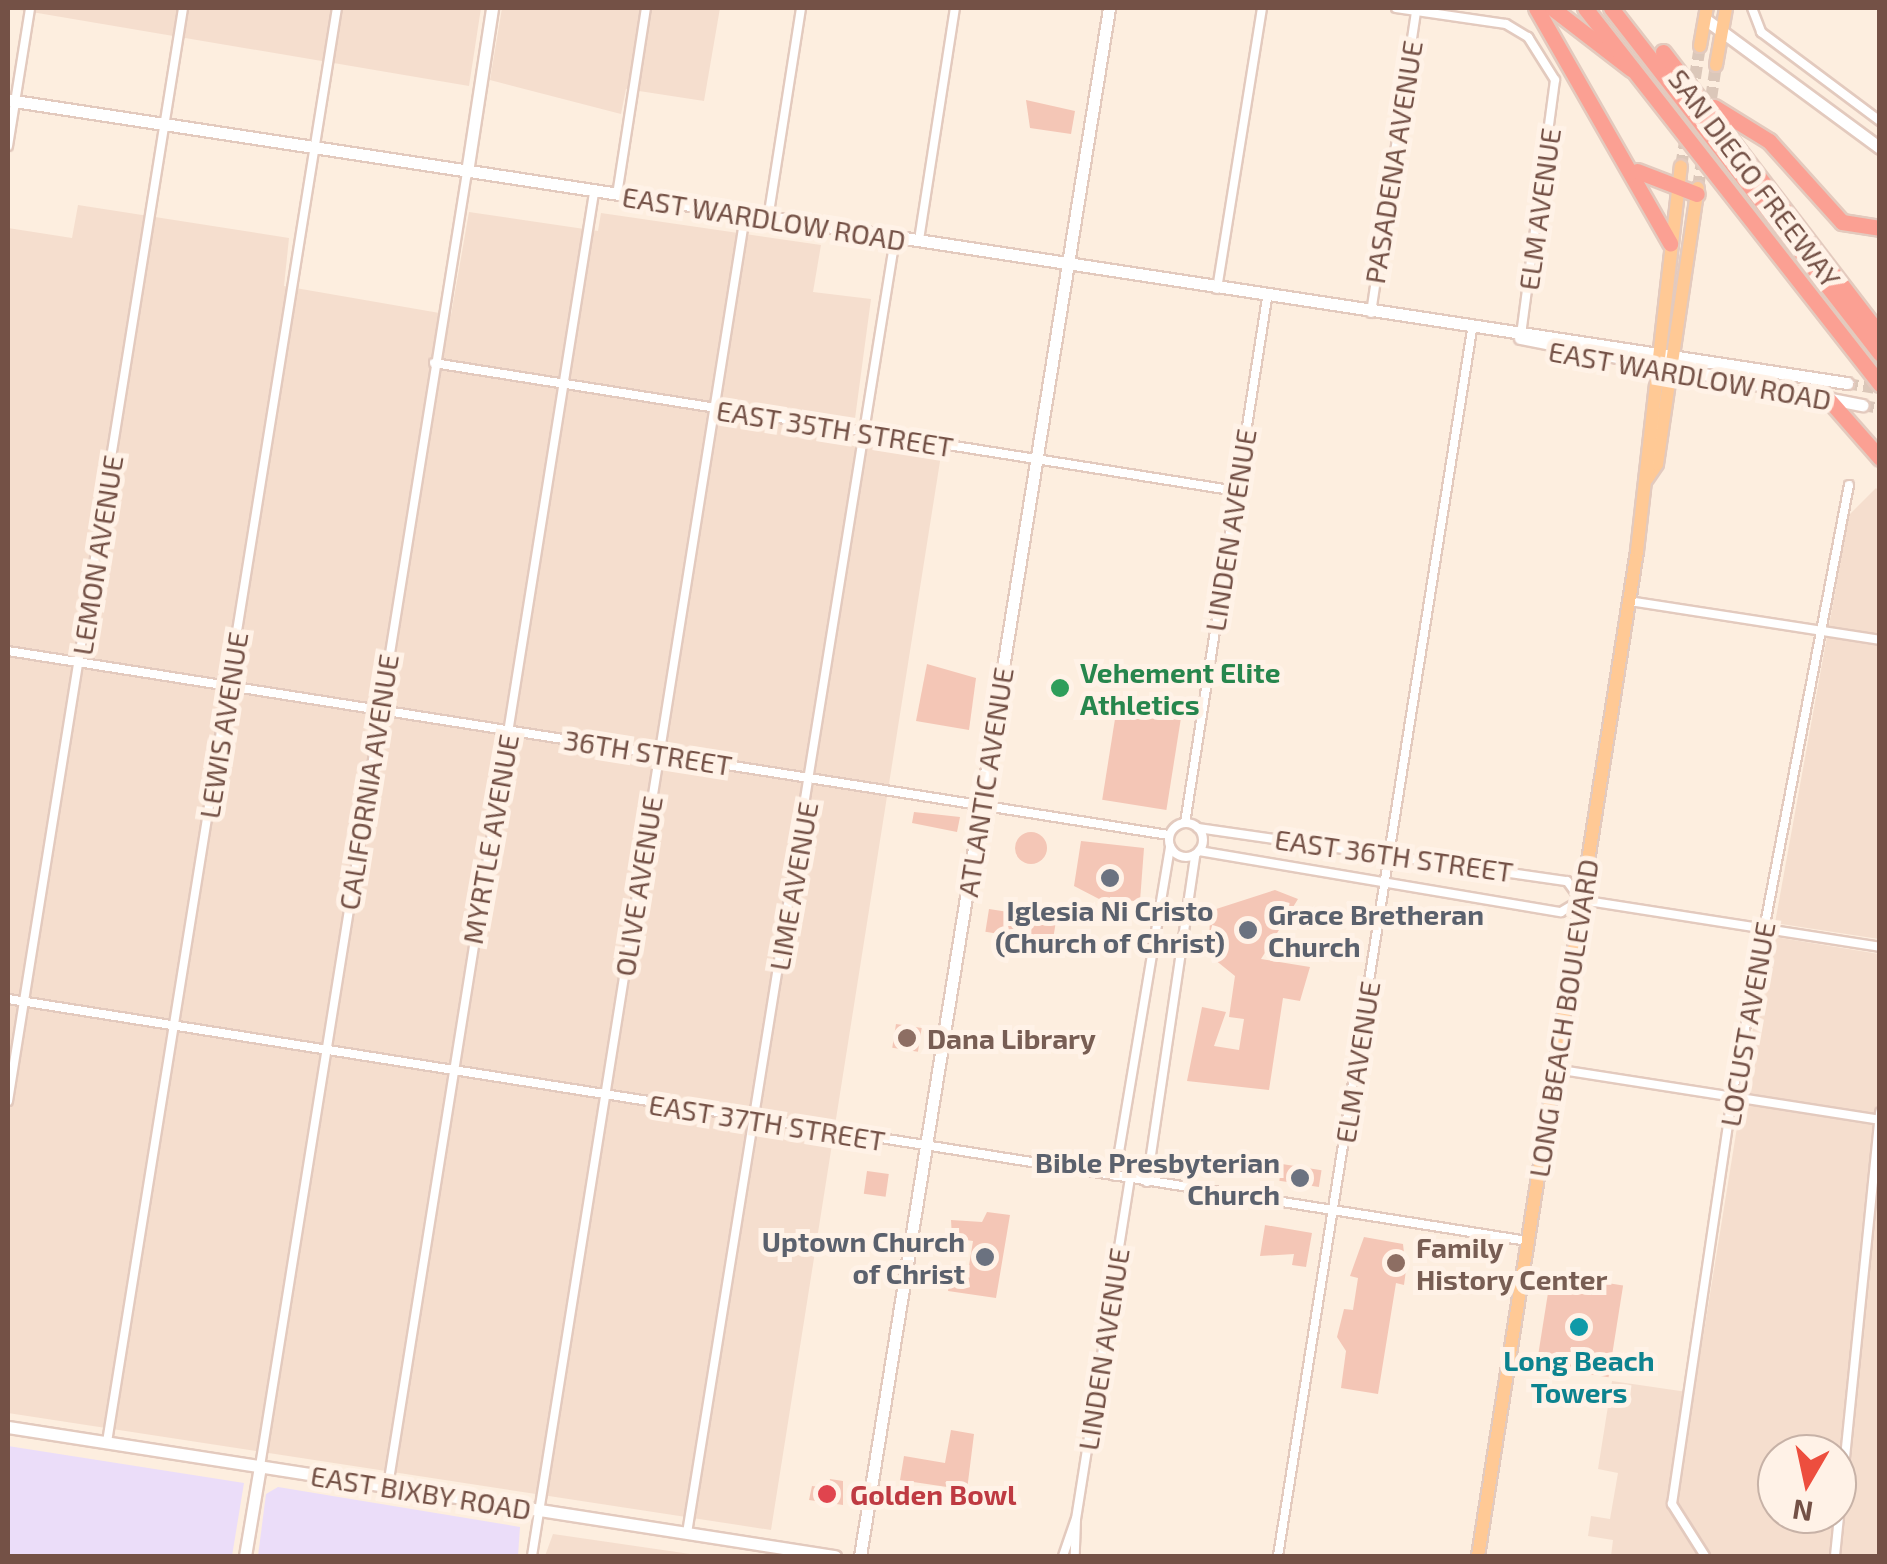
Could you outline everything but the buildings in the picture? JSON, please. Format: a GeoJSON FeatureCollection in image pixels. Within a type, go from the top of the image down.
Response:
{"type":"FeatureCollection","features":[{"type":"Feature","properties":{"kind":"highway"},"geometry":{"type":"LineString","coordinates":[[1536,8],[1630,166],[1670,244]]}},
{"type":"Feature","properties":{"kind":"highway"},"geometry":{"type":"LineString","coordinates":[[1552,8],[1653,86],[1680,99],[1880,364]]}},
{"type":"Feature","properties":{"kind":"highway","name":"SAN DIEGO FREEWAY"},"geometry":{"type":"LineString","coordinates":[[1584,8],[1653,86],[1880,384]]}},
{"type":"Feature","properties":{"kind":"highway"},"geometry":{"type":"LineString","coordinates":[[1611,8],[1880,354]]}},
{"type":"Feature","properties":{"kind":"highway","name":"SAN DIEGO FREEWAY"},"geometry":{"type":"LineString","coordinates":[[1624,8],[1702,99],[1880,335]]}},
{"type":"Feature","properties":{"kind":"highway"},"geometry":{"type":"LineString","coordinates":[[1702,99],[1769,142],[1833,214],[1875,227]]}},
{"type":"Feature","properties":{"kind":"highway"},"geometry":{"type":"LineString","coordinates":[[1630,166],[1678,191],[1698,191]]}},
{"type":"Feature","properties":{"kind":"highway"},"geometry":{"type":"LineString","coordinates":[[1829,400],[1880,458]]}},
{"type":"Feature","properties":{"kind":"main road","name":"CALIFORNIA AVENUE"},"geometry":{"type":"LineString","coordinates":[[467,172],[492,8]]}},
{"type":"Feature","properties":{"kind":"main road","name":"ATLANTIC AVENUE"},"geometry":{"type":"LineString","coordinates":[[860,1556],[1109,8]]}},
{"type":"Feature","properties":{"kind":"main road"},"geometry":{"type":"LineString","coordinates":[[1716,66],[1726,8]]}},
{"type":"Feature","properties":{"kind":"main road"},"geometry":{"type":"LineString","coordinates":[[1706,13],[1722,31],[1880,148]]}},
{"type":"Feature","properties":{"kind":"main road"},"geometry":{"type":"LineString","coordinates":[[1700,46],[1706,13]]}},
{"type":"Feature","properties":{"kind":"main road","name":"EAST WARDLOW ROAD"},"geometry":{"type":"LineString","coordinates":[[11,101],[1520,338],[1656,353],[1847,383]]}},
{"type":"Feature","properties":{"kind":"main road","name":"LONG BEACH BOULEVARD"},"geometry":{"type":"LineString","coordinates":[[1478,1556],[1630,601],[1647,478],[1654,369],[1682,167]]}},
{"type":"Feature","properties":{"kind":"main road","name":"LONG BEACH BOULEVARD"},"geometry":{"type":"LineString","coordinates":[[1647,478],[1674,356],[1698,191]]}},
{"type":"Feature","properties":{"kind":"main road","name":"EAST WARDLOW ROAD"},"geometry":{"type":"LineString","coordinates":[[1520,338],[1654,369],[1863,405]]}},
{"type":"Feature","properties":{"kind":"main road","name":"EAST BIXBY ROAD"},"geometry":{"type":"LineString","coordinates":[[8,1426],[835,1556]]}},
{"type":"Feature","properties":{"kind":"main road","name":"CALIFORNIA AVENUE"},"geometry":{"type":"LineString","coordinates":[[244,1556],[260,1466]]}},
{"type":"Feature","properties":{"kind":"street"},"geometry":{"type":"LineString","coordinates":[[8,146],[11,101],[30,8]]}},
{"type":"Feature","properties":{"kind":"street","name":"LEMON AVENUE"},"geometry":{"type":"LineString","coordinates":[[8,1101],[183,8]]}},
{"type":"Feature","properties":{"kind":"street","name":"LEWIS AVENUE"},"geometry":{"type":"LineString","coordinates":[[108,1442],[337,8]]}},
{"type":"Feature","properties":{"kind":"street"},"geometry":{"type":"LineString","coordinates":[[617,196],[646,8]]}},
{"type":"Feature","properties":{"kind":"street"},"geometry":{"type":"LineString","coordinates":[[768,219],[802,8]]}},
{"type":"Feature","properties":{"kind":"street"},"geometry":{"type":"LineString","coordinates":[[918,242],[955,8]]}},
{"type":"Feature","properties":{"kind":"street"},"geometry":{"type":"LineString","coordinates":[[1218,290],[1262,8]]}},
{"type":"Feature","properties":{"kind":"street"},"geometry":{"type":"LineString","coordinates":[[1396,8],[1416,11]]}},
{"type":"Feature","properties":{"kind":"street"},"geometry":{"type":"LineString","coordinates":[[1752,8],[1761,32],[1880,121]]}},
{"type":"Feature","properties":{"kind":"street","name":"ELM AVENUE"},"geometry":{"type":"LineString","coordinates":[[1416,11],[1506,24],[1528,37],[1555,80],[1520,338]]}},
{"type":"Feature","properties":{"kind":"street","name":"PASADENA AVENUE"},"geometry":{"type":"LineString","coordinates":[[1370,313],[1416,11]]}},
{"type":"Feature","properties":{"kind":"street","name":"CALIFORNIA AVENUE"},"geometry":{"type":"LineString","coordinates":[[260,1466],[467,172]]}},
{"type":"Feature","properties":{"kind":"street","name":"MYRTLE AVENUE"},"geometry":{"type":"LineString","coordinates":[[388,1487],[594,192]]}},
{"type":"Feature","properties":{"kind":"street","name":"OLIVE AVENUE"},"geometry":{"type":"LineString","coordinates":[[532,1556],[745,216]]}},
{"type":"Feature","properties":{"kind":"street","name":"LIME AVENUE"},"geometry":{"type":"LineString","coordinates":[[687,1533],[811,779],[894,239]]}},
{"type":"Feature","properties":{"kind":"street","name":"LINDEN AVENUE"},"geometry":{"type":"LineString","coordinates":[[1185,823],[1267,298]]}},
{"type":"Feature","properties":{"kind":"street","name":"ELM AVENUE"},"geometry":{"type":"LineString","coordinates":[[1278,1556],[1472,330]]}},
{"type":"Feature","properties":{"kind":"street","name":"EAST 35TH STREET"},"geometry":{"type":"LineString","coordinates":[[434,363],[1237,491]]}},
{"type":"Feature","properties":{"kind":"street","name":"LOCUST AVENUE"},"geometry":{"type":"LineString","coordinates":[[1706,1556],[1672,1504],[1732,1097],[1848,485]]}},
{"type":"Feature","properties":{"kind":"street"},"geometry":{"type":"LineString","coordinates":[[1630,601],[1880,640]]}},
{"type":"Feature","properties":{"kind":"street","name":"36TH STREET"},"geometry":{"type":"LineString","coordinates":[[8,650],[1169,835]]}},
{"type":"Feature","properties":{"kind":"street"},"geometry":{"type":"LineString","coordinates":[[1115,1176],[1169,835],[1185,823]]}},
{"type":"Feature","properties":{"kind":"street","name":"EAST 36TH STREET"},"geometry":{"type":"LineString","coordinates":[[1185,823],[1567,882],[1581,900]]}},
{"type":"Feature","properties":{"kind":"street"},"geometry":{"type":"LineString","coordinates":[[1147,1182],[1198,828]]}},
{"type":"Feature","properties":{"kind":"street","name":"EAST 36TH STREET"},"geometry":{"type":"LineString","coordinates":[[1170,847],[1561,912],[1581,900],[1880,947]]}},
{"type":"Feature","properties":{"kind":"street","name":"EAST 37TH STREET"},"geometry":{"type":"LineString","coordinates":[[8,999],[1527,1241]]}},
{"type":"Feature","properties":{"kind":"street"},"geometry":{"type":"LineString","coordinates":[[1554,1069],[1879,1117],[1835,1556]]}},
{"type":"Feature","properties":{"kind":"street","name":"LINDEN AVENUE"},"geometry":{"type":"LineString","coordinates":[[1076,1518],[1130,1180]]}},
{"type":"Feature","properties":{"kind":"street"},"geometry":{"type":"LineString","coordinates":[[1063,1556],[1076,1518]]}},
{"type":"Feature","properties":{"kind":"street"},"geometry":{"type":"LineString","coordinates":[[1075,1556],[1076,1518]]}},
{"type":"Feature","properties":{"kind":"shaded area"},"geometry":{"type":"Polygon","coordinates":[[[8,8],[481,8],[469,86],[8,8]]]}},
{"type":"Feature","properties":{"kind":"shaded area"},"geometry":{"type":"Polygon","coordinates":[[[502,8],[720,8],[704,101],[626,89],[621,114],[490,80],[502,8]]]}},
{"type":"Feature","properties":{"kind":"shaded area"},"geometry":{"type":"Polygon","coordinates":[[[78,205],[289,238],[284,286],[451,315],[469,212],[598,231],[601,213],[821,245],[813,292],[871,299],[852,441],[941,455],[771,1530],[8,1413],[8,228],[72,238],[78,205]]]}},
{"type":"Feature","properties":{"kind":"shaded area"},"geometry":{"type":"Polygon","coordinates":[[[1876,488],[1880,493],[1879,939],[1775,923],[1849,515],[1876,488]]]}},
{"type":"Feature","properties":{"kind":"shaded area"},"geometry":{"type":"Polygon","coordinates":[[[1768,936],[1879,954],[1879,1556],[1611,1556],[1613,1540],[1588,1536],[1591,1516],[1610,1519],[1618,1473],[1598,1469],[1612,1381],[1694,1393],[1768,936]]]}},
{"type":"Feature","properties":{"kind":"shaded area"},"geometry":{"type":"Polygon","coordinates":[[[8,1446],[244,1483],[232,1556],[8,1556],[8,1446]]]}},
{"type":"Feature","properties":{"kind":"shaded area"},"geometry":{"type":"Polygon","coordinates":[[[278,1487],[520,1527],[518,1556],[258,1556],[266,1494],[278,1487]]]}},
{"type":"Feature","properties":{"kind":"shaded area"},"geometry":{"type":"Polygon","coordinates":[[[553,1534],[704,1556],[545,1556],[553,1534]]]}},
{"type":"Feature","properties":{"kind":"tunnel"},"geometry":{"type":"LineString","coordinates":[[1681,167],[1700,46]]}},
{"type":"Feature","properties":{"kind":"tunnel"},"geometry":{"type":"LineString","coordinates":[[1698,188],[1716,65]]}},
{"type":"Feature","properties":{"kind":"tunnel"},"geometry":{"type":"LineString","coordinates":[[1847,383],[1880,389]]}},
{"type":"Feature","properties":{"kind":"tunnel"},"geometry":{"type":"LineString","coordinates":[[1863,405],[1880,408]]}},
{"type":"Feature","properties":{"kind":"place","name":"Vehement Elite Athletics"},"geometry":{"type":"Point","coordinates":[1060,688]}},
{"type":"Feature","properties":{"kind":"place","name":"Iglesia Ni Cristo (Church of Christ)"},"geometry":{"type":"Point","coordinates":[1110,878]}},
{"type":"Feature","properties":{"kind":"place","name":"Grace Bretheran Church"},"geometry":{"type":"Point","coordinates":[1248,930]}},
{"type":"Feature","properties":{"kind":"place","name":"Dana Library"},"geometry":{"type":"Point","coordinates":[907,1038]}},
{"type":"Feature","properties":{"kind":"place","name":"Bible Presbyterian Church"},"geometry":{"type":"Point","coordinates":[1300,1178]}},
{"type":"Feature","properties":{"kind":"place","name":"Uptown Church of Christ"},"geometry":{"type":"Point","coordinates":[985,1257]}},
{"type":"Feature","properties":{"kind":"place","name":"Family History Center"},"geometry":{"type":"Point","coordinates":[1396,1263]}},
{"type":"Feature","properties":{"kind":"place","name":"Long Beach Towers"},"geometry":{"type":"Point","coordinates":[1579,1327]}},
{"type":"Feature","properties":{"kind":"place","name":"Golden Bowl"},"geometry":{"type":"Point","coordinates":[827,1494]}}]}
